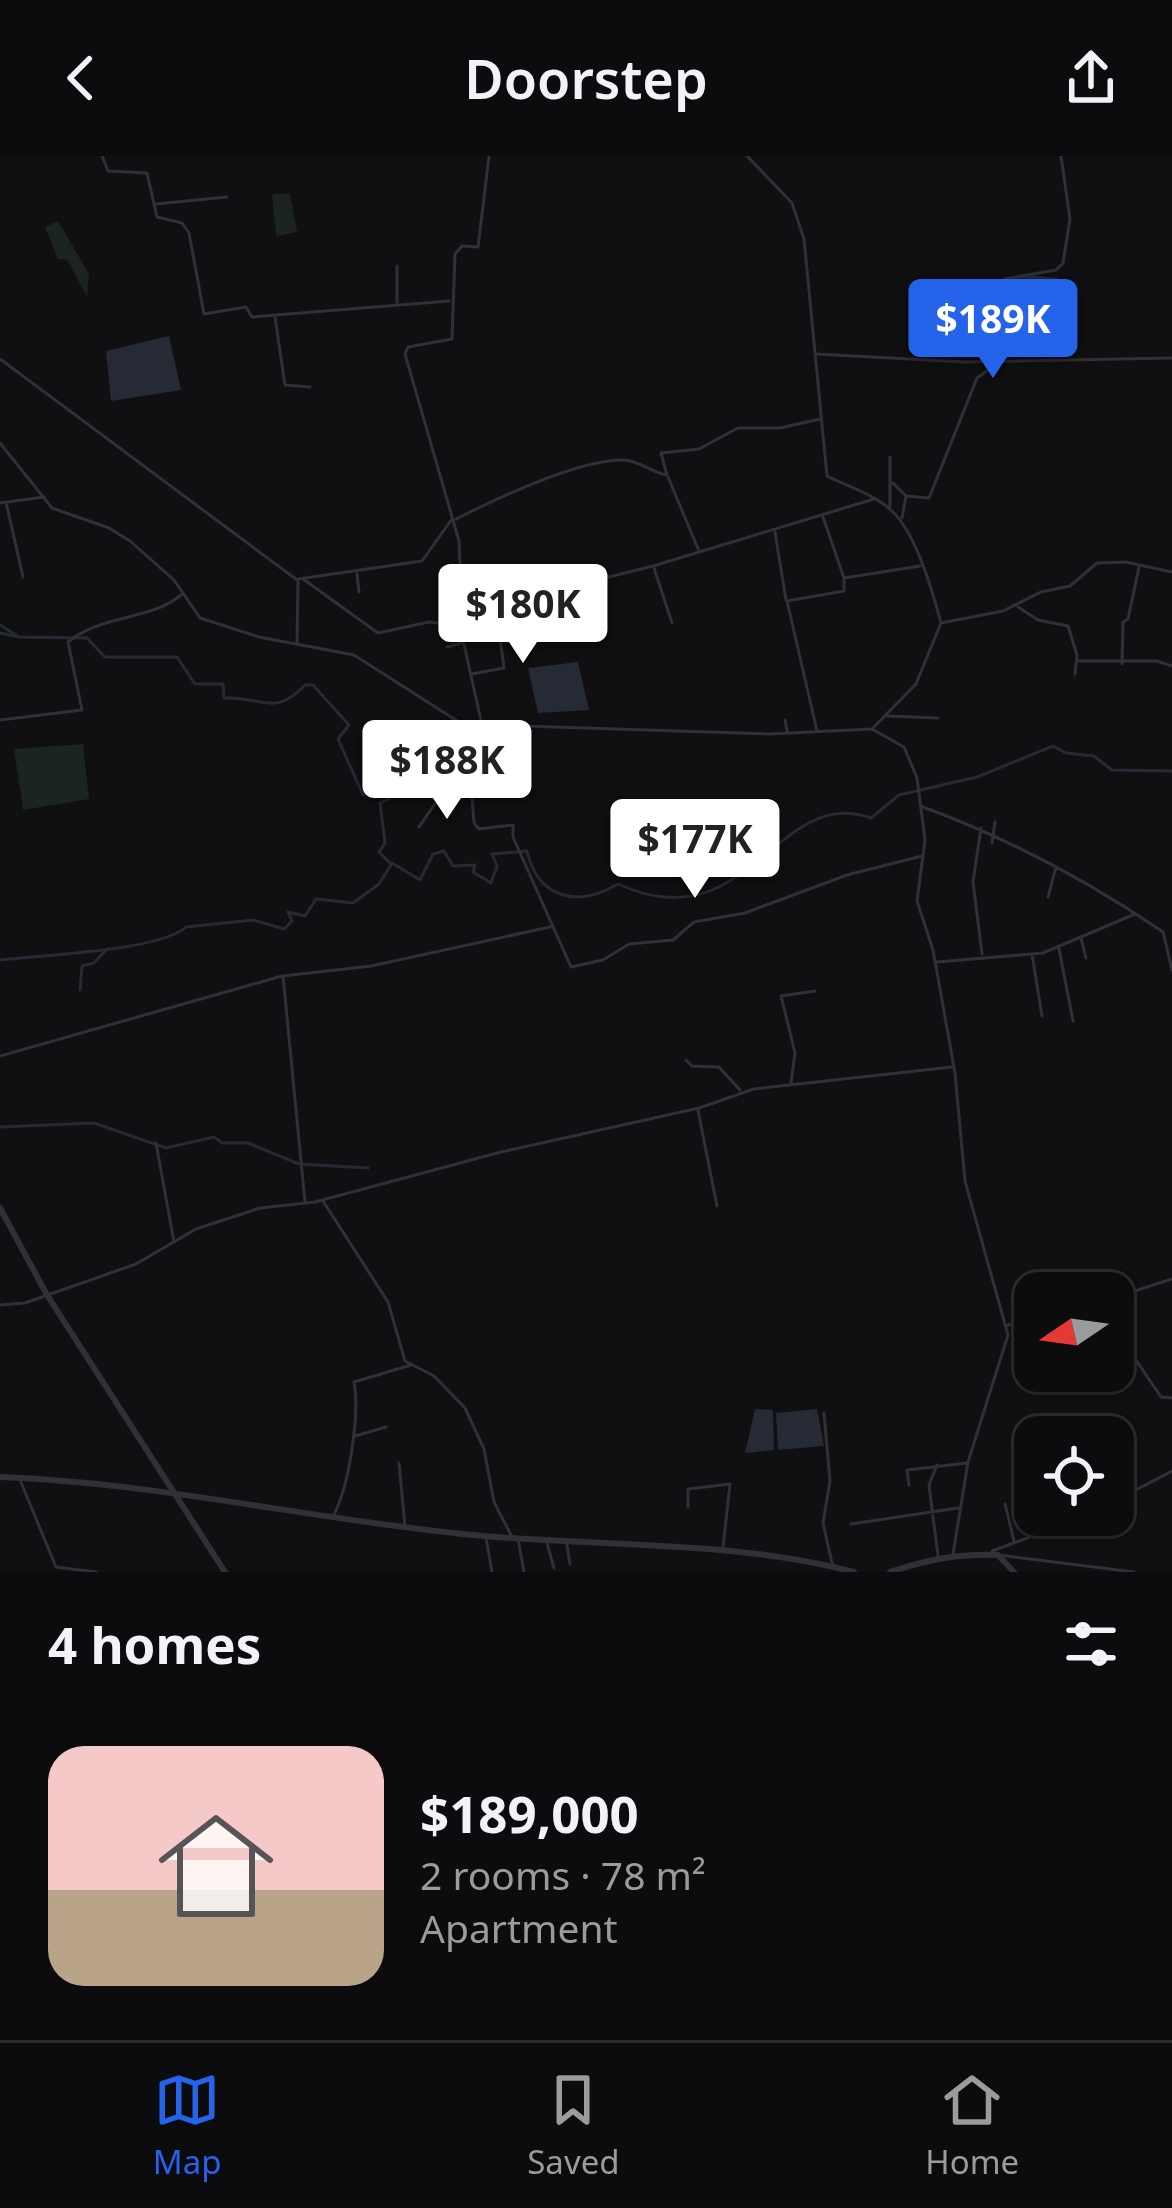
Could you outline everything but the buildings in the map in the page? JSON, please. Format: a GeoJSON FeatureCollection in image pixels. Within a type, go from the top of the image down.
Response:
{"type":"FeatureCollection","features":[{"type":"Feature","properties":{"kind":"street"},"geometry":{"type":"LineString","coordinates":[[102,156],[108,171],[147,173],[158,218],[182,223],[194,243],[201,312],[246,307],[252,317],[453,301]]}},
{"type":"Feature","properties":{"kind":"street"},"geometry":{"type":"LineString","coordinates":[[482,725],[464,642],[466,612],[454,519],[405,354],[408,347],[452,339],[458,248],[478,247],[489,156]]}},
{"type":"Feature","properties":{"kind":"street"},"geometry":{"type":"LineString","coordinates":[[0,443],[57,511],[110,528],[130,541],[174,580],[200,618],[354,655],[466,724],[787,733],[872,729],[916,684],[941,623],[923,566],[902,522],[890,508],[827,476],[804,238],[791,202],[747,156]]}},
{"type":"Feature","properties":{"kind":"street"},"geometry":{"type":"LineString","coordinates":[[889,476],[906,496],[929,498],[977,378],[1014,345],[1005,279],[1056,270],[1063,263],[1070,220],[1060,156]]}},
{"type":"Feature","properties":{"kind":"street"},"geometry":{"type":"LineString","coordinates":[[154,205],[227,197]]}},
{"type":"Feature","properties":{"kind":"street"},"geometry":{"type":"LineString","coordinates":[[397,266],[397,304]]}},
{"type":"Feature","properties":{"kind":"street"},"geometry":{"type":"LineString","coordinates":[[274,315],[285,385],[310,387]]}},
{"type":"Feature","properties":{"kind":"street"},"geometry":{"type":"LineString","coordinates":[[814,354],[1000,362],[1172,358]]}},
{"type":"Feature","properties":{"kind":"street"},"geometry":{"type":"LineString","coordinates":[[0,359],[379,633],[429,622],[463,626]]}},
{"type":"Feature","properties":{"kind":"street"},"geometry":{"type":"LineString","coordinates":[[700,553],[661,453],[699,449],[738,428],[780,428],[820,419]]}},
{"type":"Feature","properties":{"kind":"street"},"geometry":{"type":"LineString","coordinates":[[299,579],[422,561],[441,528],[454,519],[502,495],[598,464],[626,460],[667,475]]}},
{"type":"Feature","properties":{"kind":"street"},"geometry":{"type":"LineString","coordinates":[[888,460],[890,508]]}},
{"type":"Feature","properties":{"kind":"street"},"geometry":{"type":"LineString","coordinates":[[902,522],[906,496]]}},
{"type":"Feature","properties":{"kind":"street"},"geometry":{"type":"LineString","coordinates":[[23,577],[3,502],[44,497]]}},
{"type":"Feature","properties":{"kind":"street"},"geometry":{"type":"LineString","coordinates":[[466,612],[700,553],[874,499]]}},
{"type":"Feature","properties":{"kind":"street"},"geometry":{"type":"LineString","coordinates":[[787,601],[844,591],[823,515]]}},
{"type":"Feature","properties":{"kind":"street"},"geometry":{"type":"LineString","coordinates":[[775,530],[817,733]]}},
{"type":"Feature","properties":{"kind":"street"},"geometry":{"type":"LineString","coordinates":[[941,623],[1016,606],[1041,592],[1070,586],[1096,563],[1172,572]]}},
{"type":"Feature","properties":{"kind":"street"},"geometry":{"type":"LineString","coordinates":[[1122,664],[1123,622],[1129,619],[1140,565]]}},
{"type":"Feature","properties":{"kind":"street"},"geometry":{"type":"LineString","coordinates":[[653,566],[672,623]]}},
{"type":"Feature","properties":{"kind":"street"},"geometry":{"type":"LineString","coordinates":[[844,578],[923,566]]}},
{"type":"Feature","properties":{"kind":"street"},"geometry":{"type":"LineString","coordinates":[[356,572],[358,592]]}},
{"type":"Feature","properties":{"kind":"street"},"geometry":{"type":"LineString","coordinates":[[297,644],[299,579]]}},
{"type":"Feature","properties":{"kind":"street"},"geometry":{"type":"LineString","coordinates":[[0,721],[82,710],[68,641],[106,620],[161,609],[181,595]]}},
{"type":"Feature","properties":{"kind":"street"},"geometry":{"type":"LineString","coordinates":[[470,674],[504,668],[495,606]]}},
{"type":"Feature","properties":{"kind":"street"},"geometry":{"type":"LineString","coordinates":[[1016,606],[1039,620],[1068,626],[1077,661],[1075,674]]}},
{"type":"Feature","properties":{"kind":"street"},"geometry":{"type":"LineString","coordinates":[[447,647],[464,642]]}},
{"type":"Feature","properties":{"kind":"street"},"geometry":{"type":"LineString","coordinates":[[1077,661],[1157,661],[1172,666]]}},
{"type":"Feature","properties":{"kind":"street"},"geometry":{"type":"LineString","coordinates":[[887,716],[938,718]]}},
{"type":"Feature","properties":{"kind":"street"},"geometry":{"type":"LineString","coordinates":[[785,720],[787,733]]}},
{"type":"Feature","properties":{"kind":"street"},"geometry":{"type":"LineString","coordinates":[[466,724],[466,781],[476,827],[512,825],[553,916],[564,962],[579,968],[629,944],[673,940],[694,922],[753,911],[847,875],[924,856]]}},
{"type":"Feature","properties":{"kind":"street"},"geometry":{"type":"LineString","coordinates":[[872,729],[912,758],[924,856],[917,901],[935,962],[954,1067],[965,1181],[1006,1326],[1006,1344],[968,1462],[952,1556]]}},
{"type":"Feature","properties":{"kind":"street"},"geometry":{"type":"LineString","coordinates":[[419,827],[443,793],[466,781]]}},
{"type":"Feature","properties":{"kind":"street"},"geometry":{"type":"LineString","coordinates":[[921,806],[981,828],[1056,865],[1136,914],[1163,932],[1172,970]]}},
{"type":"Feature","properties":{"kind":"street"},"geometry":{"type":"LineString","coordinates":[[992,843],[995,822]]}},
{"type":"Feature","properties":{"kind":"street"},"geometry":{"type":"LineString","coordinates":[[981,828],[973,883],[982,956]]}},
{"type":"Feature","properties":{"kind":"street"},"geometry":{"type":"LineString","coordinates":[[1048,897],[1056,865]]}},
{"type":"Feature","properties":{"kind":"street"},"geometry":{"type":"LineString","coordinates":[[935,962],[1059,947],[1136,914]]}},
{"type":"Feature","properties":{"kind":"street"},"geometry":{"type":"LineString","coordinates":[[0,1056],[283,976],[371,966],[517,930],[552,927]]}},
{"type":"Feature","properties":{"kind":"street"},"geometry":{"type":"LineString","coordinates":[[1080,937],[1086,958]]}},
{"type":"Feature","properties":{"kind":"street"},"geometry":{"type":"LineString","coordinates":[[1059,947],[1072,1022]]}},
{"type":"Feature","properties":{"kind":"street"},"geometry":{"type":"LineString","coordinates":[[1031,953],[1042,1016]]}},
{"type":"Feature","properties":{"kind":"street"},"geometry":{"type":"LineString","coordinates":[[283,976],[305,1163],[305,1202]]}},
{"type":"Feature","properties":{"kind":"street"},"geometry":{"type":"LineString","coordinates":[[790,1084],[795,1053],[781,996],[815,991]]}},
{"type":"Feature","properties":{"kind":"street"},"geometry":{"type":"LineString","coordinates":[[686,1060],[692,1066],[719,1067],[741,1092]]}},
{"type":"Feature","properties":{"kind":"street"},"geometry":{"type":"LineString","coordinates":[[0,1305],[46,1295],[136,1264],[231,1216],[322,1199],[698,1108],[741,1092],[954,1067]]}},
{"type":"Feature","properties":{"kind":"street"},"geometry":{"type":"LineString","coordinates":[[698,1108],[717,1206]]}},
{"type":"Feature","properties":{"kind":"street"},"geometry":{"type":"LineString","coordinates":[[156,1143],[175,1244]]}},
{"type":"Feature","properties":{"kind":"street"},"geometry":{"type":"LineString","coordinates":[[322,1199],[388,1302],[411,1366]]}},
{"type":"Feature","properties":{"kind":"street"},"geometry":{"type":"LineString","coordinates":[[0,1208],[46,1295],[225,1572]]}},
{"type":"Feature","properties":{"kind":"street"},"geometry":{"type":"LineString","coordinates":[[1134,1292],[1172,1280]]}},
{"type":"Feature","properties":{"kind":"street"},"geometry":{"type":"LineString","coordinates":[[1006,1326],[1014,1324]]}},
{"type":"Feature","properties":{"kind":"street"},"geometry":{"type":"LineString","coordinates":[[1134,1357],[1161,1397],[1172,1398]]}},
{"type":"Feature","properties":{"kind":"street"},"geometry":{"type":"LineString","coordinates":[[332,1518],[344,1495],[355,1436],[354,1382],[411,1366],[434,1376],[465,1408],[480,1436],[494,1502],[515,1539],[524,1572]]}},
{"type":"Feature","properties":{"kind":"street"},"geometry":{"type":"LineString","coordinates":[[824,1413],[830,1481],[824,1523],[832,1565]]}},
{"type":"Feature","properties":{"kind":"street"},"geometry":{"type":"LineString","coordinates":[[355,1436],[386,1427]]}},
{"type":"Feature","properties":{"kind":"street"},"geometry":{"type":"LineString","coordinates":[[909,1485],[907,1470],[968,1462]]}},
{"type":"Feature","properties":{"kind":"street"},"geometry":{"type":"LineString","coordinates":[[399,1463],[405,1528]]}},
{"type":"Feature","properties":{"kind":"street"},"geometry":{"type":"LineString","coordinates":[[937,1465],[929,1485],[938,1556]]}},
{"type":"Feature","properties":{"kind":"street"},"geometry":{"type":"LineString","coordinates":[[1134,1491],[1172,1471]]}},
{"type":"Feature","properties":{"kind":"street"},"geometry":{"type":"LineString","coordinates":[[0,1477],[173,1490],[405,1528],[546,1542],[722,1550],[832,1565],[851,1572]]}},
{"type":"Feature","properties":{"kind":"street"},"geometry":{"type":"LineString","coordinates":[[19,1477],[56,1567]]}},
{"type":"Feature","properties":{"kind":"street"},"geometry":{"type":"LineString","coordinates":[[688,1507],[688,1489],[730,1484],[722,1550]]}},
{"type":"Feature","properties":{"kind":"street"},"geometry":{"type":"LineString","coordinates":[[1005,1504],[1015,1543]]}},
{"type":"Feature","properties":{"kind":"street"},"geometry":{"type":"LineString","coordinates":[[851,1524],[960,1508]]}},
{"type":"Feature","properties":{"kind":"street"},"geometry":{"type":"LineString","coordinates":[[486,1536],[491,1572]]}},
{"type":"Feature","properties":{"kind":"street"},"geometry":{"type":"LineString","coordinates":[[985,1554],[1034,1536]]}},
{"type":"Feature","properties":{"kind":"street"},"geometry":{"type":"LineString","coordinates":[[546,1542],[554,1568]]}},
{"type":"Feature","properties":{"kind":"street"},"geometry":{"type":"LineString","coordinates":[[567,1543],[570,1564]]}},
{"type":"Feature","properties":{"kind":"street"},"geometry":{"type":"LineString","coordinates":[[890,1572],[938,1556],[985,1554],[1135,1572]]}},
{"type":"Feature","properties":{"kind":"street"},"geometry":{"type":"LineString","coordinates":[[998,1555],[1014,1572]]}},
{"type":"Feature","properties":{"kind":"street"},"geometry":{"type":"LineString","coordinates":[[48,1572],[56,1567],[96,1572]]}},
{"type":"Feature","properties":{"kind":"shaded area"},"geometry":{"type":"Polygon","coordinates":[[[272,194],[290,194],[297,232],[276,236],[272,194]]]}},
{"type":"Feature","properties":{"kind":"shaded area"},"geometry":{"type":"Polygon","coordinates":[[[58,221],[89,274],[87,296],[67,260],[58,259],[45,227],[58,221]]]}},
{"type":"Feature","properties":{"kind":"shaded area"},"geometry":{"type":"Polygon","coordinates":[[[1020,274],[1058,278],[1064,322],[1040,329],[1014,328],[1006,285],[1020,274]]]}},
{"type":"Feature","properties":{"kind":"shaded area"},"geometry":{"type":"Polygon","coordinates":[[[169,336],[181,390],[111,401],[106,351],[169,336]]]}},
{"type":"Feature","properties":{"kind":"shaded area"},"geometry":{"type":"Polygon","coordinates":[[[578,662],[589,710],[538,713],[528,668],[578,662]]]}},
{"type":"Feature","properties":{"kind":"shaded area"},"geometry":{"type":"Polygon","coordinates":[[[83,744],[89,799],[23,810],[14,749],[83,744]]]}},
{"type":"Feature","properties":{"kind":"shaded area"},"geometry":{"type":"Polygon","coordinates":[[[755,1409],[773,1410],[774,1450],[745,1453],[755,1409]]]}},
{"type":"Feature","properties":{"kind":"shaded area"},"geometry":{"type":"Polygon","coordinates":[[[817,1409],[824,1446],[778,1450],[776,1413],[817,1409]]]}},
{"type":"Feature","properties":{"kind":"waterway"},"geometry":{"type":"LineString","coordinates":[[0,625],[19,637],[87,638],[105,657],[177,657],[195,684],[223,684],[224,698],[276,703],[313,685],[349,725],[338,739],[363,795],[378,791],[389,799],[380,803],[385,843],[379,852],[391,864]]}},
{"type":"Feature","properties":{"kind":"waterway"},"geometry":{"type":"LineString","coordinates":[[0,633],[19,637]]}},
{"type":"Feature","properties":{"kind":"waterway"},"geometry":{"type":"LineString","coordinates":[[0,960],[126,947],[186,927],[253,920],[284,929],[292,921],[288,912],[305,916],[316,899],[353,903],[379,884],[392,863],[420,880],[433,854],[444,851],[453,866],[475,865],[473,872],[491,883],[497,866],[492,854],[527,851],[540,880],[562,894],[588,896],[618,884],[663,897],[699,894],[731,881],[810,822],[838,814],[871,818],[899,795],[977,777],[1053,746],[1066,753],[1094,756],[1112,770],[1172,771]]}},
{"type":"Feature","properties":{"kind":"waterway"},"geometry":{"type":"LineString","coordinates":[[80,990],[82,966],[94,963],[107,949]]}},
{"type":"Feature","properties":{"kind":"waterway"},"geometry":{"type":"LineString","coordinates":[[0,1127],[94,1123],[166,1148],[214,1137],[222,1143],[248,1143],[299,1164],[368,1168]]}}]}
